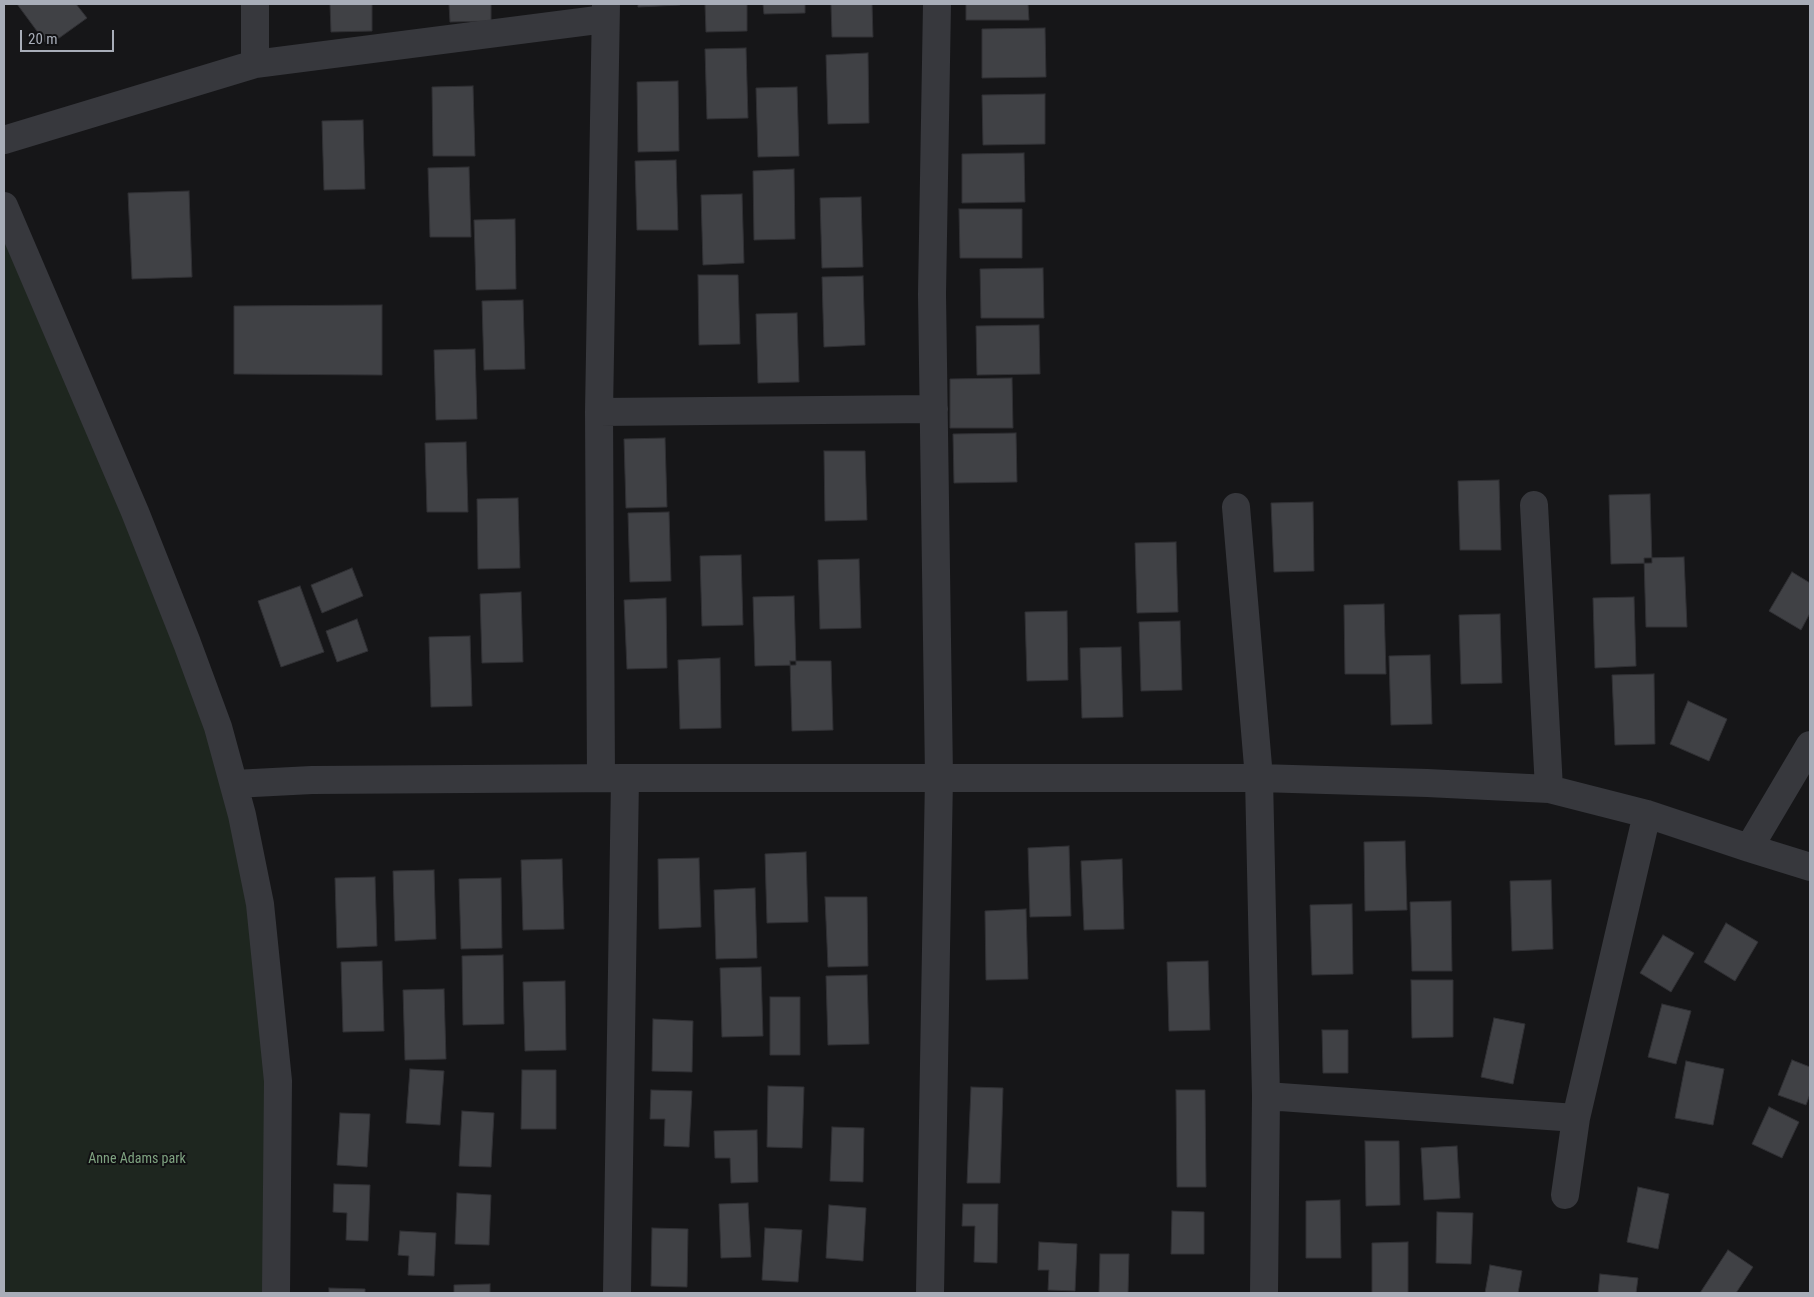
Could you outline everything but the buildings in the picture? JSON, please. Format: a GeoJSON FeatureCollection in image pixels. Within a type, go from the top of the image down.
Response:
{"type":"FeatureCollection","features":[{"type":"Feature","properties":{"kind":"street"},"geometry":{"type":"LineString","coordinates":[[255,4],[255,64]]}},
{"type":"Feature","properties":{"kind":"street"},"geometry":{"type":"LineString","coordinates":[[930,1293],[939,777],[932,294],[937,4]]}},
{"type":"Feature","properties":{"kind":"street"},"geometry":{"type":"LineString","coordinates":[[4,140],[255,64],[606,12],[599,412],[613,778],[618,1293]]}},
{"type":"Feature","properties":{"kind":"street"},"geometry":{"type":"LineString","coordinates":[[4,206],[135,512],[218,727],[234,784],[260,904],[278,1080],[276,1293]]}},
{"type":"Feature","properties":{"kind":"street"},"geometry":{"type":"LineString","coordinates":[[599,412],[934,410]]}},
{"type":"Feature","properties":{"kind":"street"},"geometry":{"type":"LineString","coordinates":[[1534,505],[1549,789]]}},
{"type":"Feature","properties":{"kind":"street"},"geometry":{"type":"LineString","coordinates":[[1236,507],[1259,778],[1266,1096],[1264,1293]]}},
{"type":"Feature","properties":{"kind":"street"},"geometry":{"type":"LineString","coordinates":[[1750,848],[1810,745]]}},
{"type":"Feature","properties":{"kind":"street"},"geometry":{"type":"LineString","coordinates":[[234,784],[312,780],[613,778],[1259,778],[1549,789],[1647,814],[1810,866]]}},
{"type":"Feature","properties":{"kind":"street"},"geometry":{"type":"LineString","coordinates":[[1565,1195],[1576,1118],[1647,814]]}},
{"type":"Feature","properties":{"kind":"street"},"geometry":{"type":"LineString","coordinates":[[1266,1096],[1576,1118]]}},
{"type":"Feature","properties":{"kind":"green space","name":"Anne Adams park"},"geometry":{"type":"Polygon","coordinates":[[[4,197],[218,727],[266,959],[273,1293],[4,1293],[4,197]]]}}]}
